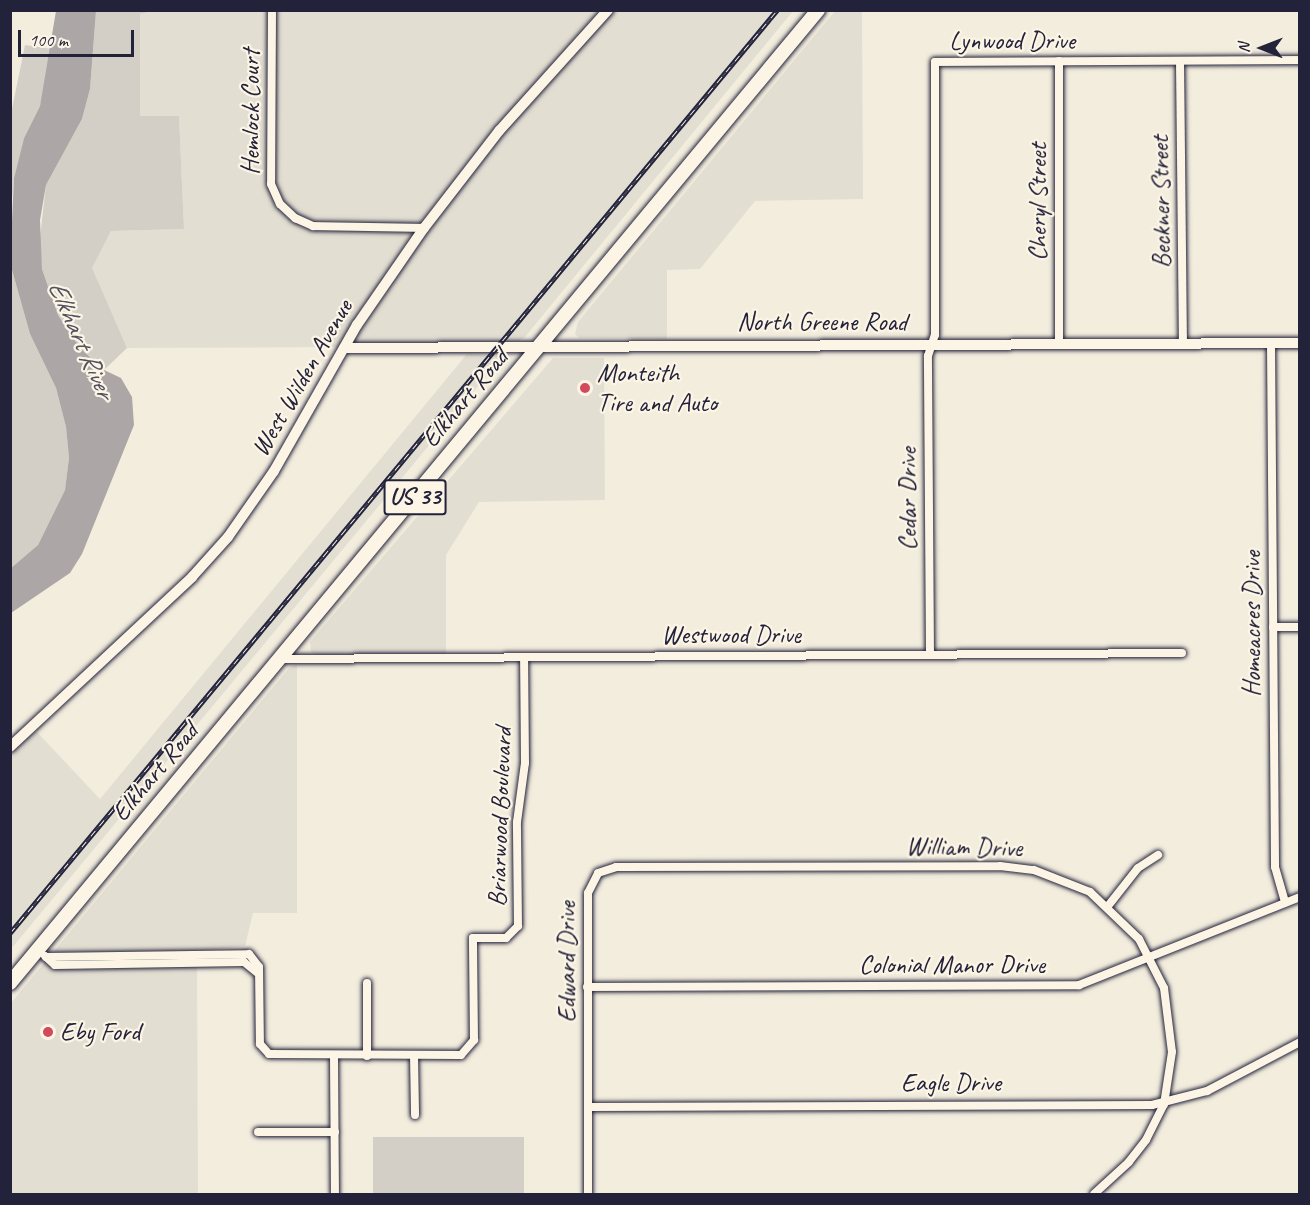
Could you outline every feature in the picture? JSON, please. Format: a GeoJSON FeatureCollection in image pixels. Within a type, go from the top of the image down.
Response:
{"type":"FeatureCollection","features":[{"type":"Feature","properties":{"kind":"highway","name":"Elkhart Road"},"geometry":{"type":"LineString","coordinates":[[10,983],[42,953],[280,659],[818,10]]}},
{"type":"Feature","properties":{"kind":"street","name":"Hemlock Court"},"geometry":{"type":"LineString","coordinates":[[272,10],[272,184],[280,204],[295,218],[313,226],[424,228]]}},
{"type":"Feature","properties":{"kind":"street","name":"West Wilden Avenue"},"geometry":{"type":"LineString","coordinates":[[10,747],[192,577],[228,537],[274,471],[344,348],[424,228],[499,131],[608,10]]}},
{"type":"Feature","properties":{"kind":"street","name":"Lynwood Drive"},"geometry":{"type":"LineString","coordinates":[[932,344],[935,62],[1299,60]]}},
{"type":"Feature","properties":{"kind":"street","name":"Cheryl Street"},"geometry":{"type":"LineString","coordinates":[[1059,61],[1059,343]]}},
{"type":"Feature","properties":{"kind":"street","name":"Beckner Street"},"geometry":{"type":"LineString","coordinates":[[1180,61],[1183,343]]}},
{"type":"Feature","properties":{"kind":"street","name":"North Greene Road"},"geometry":{"type":"LineString","coordinates":[[344,348],[1299,343]]}},
{"type":"Feature","properties":{"kind":"street","name":"Cedar Drive"},"geometry":{"type":"LineString","coordinates":[[930,656],[928,356],[932,344]]}},
{"type":"Feature","properties":{"kind":"street","name":"Homeacres Drive"},"geometry":{"type":"LineString","coordinates":[[1271,344],[1275,867],[1285,903]]}},
{"type":"Feature","properties":{"kind":"street"},"geometry":{"type":"LineString","coordinates":[[1273,627],[1299,627]]}},
{"type":"Feature","properties":{"kind":"street","name":"Westwood Drive"},"geometry":{"type":"LineString","coordinates":[[280,659],[1182,653]]}},
{"type":"Feature","properties":{"kind":"street","name":"Briarwood Boulevard"},"geometry":{"type":"LineString","coordinates":[[42,953],[55,965],[244,962],[260,975],[263,1049],[275,1056],[458,1056],[470,1047],[474,1040],[473,938],[506,938],[518,926],[517,822],[525,763],[524,658]]}},
{"type":"Feature","properties":{"kind":"street"},"geometry":{"type":"LineString","coordinates":[[1108,906],[1138,868],[1158,855]]}},
{"type":"Feature","properties":{"kind":"street","name":"William Drive"},"geometry":{"type":"LineString","coordinates":[[808,867],[1000,866],[1034,870],[1070,882],[1108,906],[1131,928],[1150,957],[1164,988],[1172,1030],[1171,1077],[1164,1104],[1146,1140],[1130,1162],[1094,1194]]}},
{"type":"Feature","properties":{"kind":"street","name":"Edward Drive"},"geometry":{"type":"LineString","coordinates":[[588,1194],[588,893],[598,873],[616,867],[808,867]]}},
{"type":"Feature","properties":{"kind":"street","name":"Colonial Manor Drive"},"geometry":{"type":"LineString","coordinates":[[587,987],[1068,986],[1088,982],[1299,897]]}},
{"type":"Feature","properties":{"kind":"street"},"geometry":{"type":"LineString","coordinates":[[367,1056],[368,983]]}},
{"type":"Feature","properties":{"kind":"street","name":"Eagle Drive"},"geometry":{"type":"LineString","coordinates":[[588,1107],[1164,1104],[1207,1092],[1299,1042]]}},
{"type":"Feature","properties":{"kind":"street"},"geometry":{"type":"LineString","coordinates":[[414,1055],[415,1115]]}},
{"type":"Feature","properties":{"kind":"street"},"geometry":{"type":"LineString","coordinates":[[334,1056],[335,1194]]}},
{"type":"Feature","properties":{"kind":"street"},"geometry":{"type":"LineString","coordinates":[[258,1132],[335,1132]]}},
{"type":"Feature","properties":{"kind":"shaded area"},"geometry":{"type":"Polygon","coordinates":[[[152,10],[793,11],[525,337],[518,341],[344,347],[127,348],[91,268],[111,231],[184,229],[179,116],[140,116],[140,13],[152,10]]]}},
{"type":"Feature","properties":{"kind":"shaded area"},"geometry":{"type":"Polygon","coordinates":[[[56,11],[96,11],[90,89],[82,119],[46,185],[40,220],[42,269],[58,315],[80,348],[104,370],[121,378],[132,397],[134,425],[82,554],[70,573],[11,613],[11,568],[38,545],[65,490],[69,458],[66,427],[56,388],[30,334],[10,263],[14,178],[24,138],[40,106],[56,11]]]}},
{"type":"Feature","properties":{"kind":"shaded area"},"geometry":{"type":"Polygon","coordinates":[[[96,11],[152,11],[140,14],[140,116],[179,116],[184,229],[111,231],[92,268],[127,348],[104,370],[80,348],[58,315],[42,269],[39,246],[46,185],[82,119],[90,89],[96,11]]]}},
{"type":"Feature","properties":{"kind":"shaded area"},"geometry":{"type":"Polygon","coordinates":[[[835,11],[862,11],[863,199],[755,201],[700,269],[667,270],[667,339],[579,338],[575,334],[578,322],[835,11]]]}},
{"type":"Feature","properties":{"kind":"shaded area"},"geometry":{"type":"Polygon","coordinates":[[[25,45],[52,49],[40,106],[24,138],[14,178],[11,211],[11,114],[25,45]]]}},
{"type":"Feature","properties":{"kind":"shaded area"},"geometry":{"type":"Polygon","coordinates":[[[10,263],[30,334],[56,388],[66,427],[69,458],[65,490],[38,545],[11,568],[10,263]]]}},
{"type":"Feature","properties":{"kind":"shaded area"},"geometry":{"type":"Polygon","coordinates":[[[467,354],[498,356],[499,361],[11,949],[11,753],[35,730],[100,799],[467,354]]]}},
{"type":"Feature","properties":{"kind":"shaded area"},"geometry":{"type":"Polygon","coordinates":[[[553,358],[604,358],[605,500],[479,502],[446,555],[446,655],[319,656],[311,652],[310,642],[553,358]]]}},
{"type":"Feature","properties":{"kind":"shaded area"},"geometry":{"type":"Polygon","coordinates":[[[297,665],[297,913],[253,913],[245,946],[197,951],[198,1194],[11,1194],[11,1003],[290,667],[297,665]]]}},
{"type":"Feature","properties":{"kind":"shaded area"},"geometry":{"type":"Polygon","coordinates":[[[373,1137],[524,1137],[524,1194],[373,1194],[373,1137]]]}},
{"type":"Feature","properties":{"kind":"railway"},"geometry":{"type":"LineString","coordinates":[[10,933],[777,10]]}},
{"type":"Feature","properties":{"kind":"place","name":"Monteith Tire and Auto"},"geometry":{"type":"Point","coordinates":[585,388]}},
{"type":"Feature","properties":{"kind":"place","name":"Eby Ford"},"geometry":{"type":"Point","coordinates":[48,1032]}},
{"type":"Feature","properties":{"kind":"water label","name":"Elkhart River"},"geometry":{"type":"Point","coordinates":[81,339]}}]}
